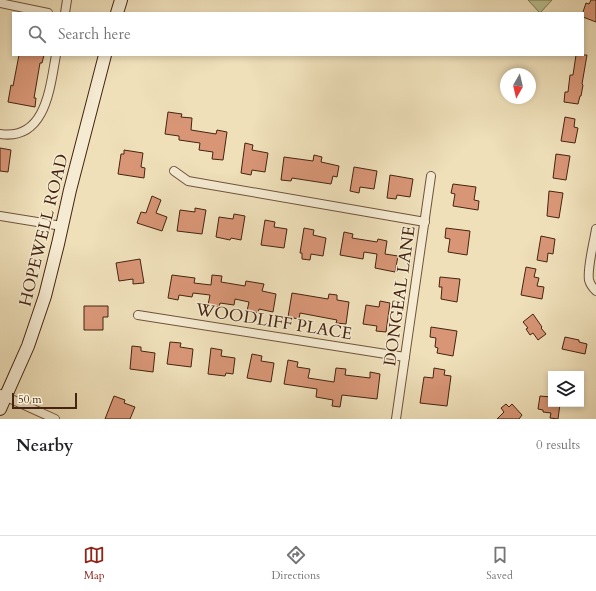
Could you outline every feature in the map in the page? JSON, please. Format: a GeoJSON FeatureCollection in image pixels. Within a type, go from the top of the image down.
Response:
{"type":"FeatureCollection","features":[{"type":"Feature","properties":{"kind":"street"},"geometry":{"type":"LineString","coordinates":[[65,12],[67,0]]}},
{"type":"Feature","properties":{"kind":"street"},"geometry":{"type":"LineString","coordinates":[[117,12],[120,0]]}},
{"type":"Feature","properties":{"kind":"street"},"geometry":{"type":"LineString","coordinates":[[0,3],[43,12]]}},
{"type":"Feature","properties":{"kind":"street"},"geometry":{"type":"LineString","coordinates":[[0,134],[16,134],[28,128],[42,114],[46,103],[56,56]]}},
{"type":"Feature","properties":{"kind":"street","name":"HOPEWELL ROAD"},"geometry":{"type":"LineString","coordinates":[[0,409],[3,395],[35,327],[47,289],[70,190],[105,56]]}},
{"type":"Feature","properties":{"kind":"street"},"geometry":{"type":"LineString","coordinates":[[174,171],[188,181],[425,222]]}},
{"type":"Feature","properties":{"kind":"street","name":"DONGEAL LANE"},"geometry":{"type":"LineString","coordinates":[[396,419],[432,176]]}},
{"type":"Feature","properties":{"kind":"street"},"geometry":{"type":"LineString","coordinates":[[0,216],[62,226]]}},
{"type":"Feature","properties":{"kind":"street"},"geometry":{"type":"LineString","coordinates":[[594,289],[589,281],[589,273],[596,229]]}},
{"type":"Feature","properties":{"kind":"street","name":"WOODLIFF PLACE"},"geometry":{"type":"LineString","coordinates":[[138,315],[405,357]]}},
{"type":"Feature","properties":{"kind":"street"},"geometry":{"type":"LineString","coordinates":[[3,395],[55,419]]}},
{"type":"Feature","properties":{"kind":"green space"},"geometry":{"type":"Polygon","coordinates":[[[528,0],[552,0],[541,12],[539,12],[528,0]]]}},
{"type":"Feature","properties":{"kind":"building"},"geometry":{"type":"Polygon","coordinates":[[[591,0],[596,0],[596,22],[584,17],[583,12],[586,3],[589,4],[591,0]]]}},
{"type":"Feature","properties":{"kind":"building"},"geometry":{"type":"Polygon","coordinates":[[[587,55],[581,96],[578,104],[564,102],[565,92],[568,92],[570,75],[573,75],[576,56],[587,55]]]}},
{"type":"Feature","properties":{"kind":"building"},"geometry":{"type":"Polygon","coordinates":[[[19,56],[44,56],[42,63],[40,63],[34,98],[36,98],[35,107],[8,102],[11,85],[13,86],[19,56]]]}},
{"type":"Feature","properties":{"kind":"building"},"geometry":{"type":"Polygon","coordinates":[[[168,112],[182,114],[181,117],[192,118],[191,130],[216,134],[217,130],[227,132],[223,160],[212,159],[213,152],[199,150],[200,143],[179,140],[179,136],[165,134],[168,112]]]}},
{"type":"Feature","properties":{"kind":"building"},"geometry":{"type":"Polygon","coordinates":[[[565,117],[575,119],[574,127],[578,128],[575,143],[561,141],[565,117]]]}},
{"type":"Feature","properties":{"kind":"building"},"geometry":{"type":"Polygon","coordinates":[[[245,143],[253,145],[252,150],[268,153],[265,172],[252,170],[251,175],[241,173],[245,143]]]}},
{"type":"Feature","properties":{"kind":"building"},"geometry":{"type":"Polygon","coordinates":[[[0,148],[11,150],[8,172],[0,171],[0,148]]]}},
{"type":"Feature","properties":{"kind":"building"},"geometry":{"type":"Polygon","coordinates":[[[124,150],[143,153],[141,167],[145,168],[144,178],[118,174],[121,154],[124,154],[124,150]]]}},
{"type":"Feature","properties":{"kind":"building"},"geometry":{"type":"Polygon","coordinates":[[[556,154],[570,156],[566,180],[553,178],[556,154]]]}},
{"type":"Feature","properties":{"kind":"building"},"geometry":{"type":"Polygon","coordinates":[[[314,155],[322,157],[321,162],[339,166],[337,177],[333,176],[331,184],[292,178],[291,181],[281,180],[284,157],[313,161],[314,155]]]}},
{"type":"Feature","properties":{"kind":"building"},"geometry":{"type":"Polygon","coordinates":[[[354,167],[377,171],[374,189],[360,187],[359,193],[350,191],[354,167]]]}},
{"type":"Feature","properties":{"kind":"building"},"geometry":{"type":"Polygon","coordinates":[[[390,175],[413,179],[410,197],[397,195],[396,199],[387,198],[390,175]]]}},
{"type":"Feature","properties":{"kind":"building"},"geometry":{"type":"Polygon","coordinates":[[[453,184],[476,187],[474,200],[479,201],[478,210],[453,206],[455,194],[451,193],[453,184]]]}},
{"type":"Feature","properties":{"kind":"building"},"geometry":{"type":"Polygon","coordinates":[[[549,191],[563,193],[559,218],[547,216],[549,191]]]}},
{"type":"Feature","properties":{"kind":"building"},"geometry":{"type":"Polygon","coordinates":[[[152,196],[161,200],[156,213],[167,217],[162,231],[137,223],[141,212],[146,213],[152,196]]]}},
{"type":"Feature","properties":{"kind":"building"},"geometry":{"type":"Polygon","coordinates":[[[195,208],[206,210],[202,234],[177,231],[180,210],[195,212],[195,208]]]}},
{"type":"Feature","properties":{"kind":"building"},"geometry":{"type":"Polygon","coordinates":[[[234,214],[245,216],[241,240],[231,238],[230,240],[216,237],[219,217],[233,219],[234,214]]]}},
{"type":"Feature","properties":{"kind":"building"},"geometry":{"type":"Polygon","coordinates":[[[265,220],[275,222],[274,227],[287,229],[284,248],[261,245],[265,220]]]}},
{"type":"Feature","properties":{"kind":"building"},"geometry":{"type":"Polygon","coordinates":[[[304,228],[314,230],[313,235],[326,238],[323,256],[311,254],[310,260],[302,259],[302,253],[300,253],[304,228]]]}},
{"type":"Feature","properties":{"kind":"building"},"geometry":{"type":"Polygon","coordinates":[[[446,228],[470,231],[467,255],[448,252],[450,239],[445,238],[446,228]]]}},
{"type":"Feature","properties":{"kind":"building"},"geometry":{"type":"Polygon","coordinates":[[[344,232],[353,234],[352,238],[377,242],[378,239],[387,241],[385,254],[398,256],[395,272],[375,268],[377,254],[364,252],[363,259],[340,255],[344,232]]]}},
{"type":"Feature","properties":{"kind":"building"},"geometry":{"type":"Polygon","coordinates":[[[541,236],[555,239],[553,254],[548,253],[547,262],[537,260],[541,236]]]}},
{"type":"Feature","properties":{"kind":"building"},"geometry":{"type":"Polygon","coordinates":[[[140,259],[144,283],[133,284],[133,279],[119,281],[116,263],[140,259]]]}},
{"type":"Feature","properties":{"kind":"building"},"geometry":{"type":"Polygon","coordinates":[[[526,267],[536,269],[534,277],[539,278],[537,286],[544,287],[542,299],[521,295],[526,267]]]}},
{"type":"Feature","properties":{"kind":"building"},"geometry":{"type":"Polygon","coordinates":[[[172,275],[195,278],[194,283],[211,285],[212,275],[222,276],[221,282],[245,286],[246,281],[264,284],[262,291],[276,294],[273,312],[259,309],[258,313],[247,311],[249,302],[235,299],[234,305],[220,303],[219,307],[208,305],[210,295],[193,293],[192,297],[179,295],[178,300],[168,298],[172,275]]]}},
{"type":"Feature","properties":{"kind":"building"},"geometry":{"type":"Polygon","coordinates":[[[440,277],[460,279],[457,302],[441,299],[442,287],[439,287],[440,277]]]}},
{"type":"Feature","properties":{"kind":"building"},"geometry":{"type":"Polygon","coordinates":[[[292,293],[328,299],[329,294],[337,295],[337,300],[349,302],[346,324],[336,323],[337,320],[300,313],[299,319],[288,317],[292,293]]]}},
{"type":"Feature","properties":{"kind":"building"},"geometry":{"type":"Polygon","coordinates":[[[380,301],[390,303],[386,332],[376,331],[377,326],[363,324],[366,305],[379,307],[380,301]]]}},
{"type":"Feature","properties":{"kind":"building"},"geometry":{"type":"Polygon","coordinates":[[[84,306],[108,306],[108,317],[103,317],[103,330],[84,330],[84,306]]]}},
{"type":"Feature","properties":{"kind":"building"},"geometry":{"type":"Polygon","coordinates":[[[533,314],[546,334],[538,340],[533,333],[530,335],[526,329],[528,328],[523,322],[533,314]]]}},
{"type":"Feature","properties":{"kind":"building"},"geometry":{"type":"Polygon","coordinates":[[[431,327],[457,331],[453,356],[437,353],[438,348],[435,347],[436,338],[430,337],[431,327]]]}},
{"type":"Feature","properties":{"kind":"building"},"geometry":{"type":"Polygon","coordinates":[[[565,337],[579,340],[579,342],[587,344],[585,354],[562,349],[565,337]]]}},
{"type":"Feature","properties":{"kind":"building"},"geometry":{"type":"Polygon","coordinates":[[[170,342],[181,343],[180,347],[193,349],[191,367],[167,364],[170,342]]]}},
{"type":"Feature","properties":{"kind":"building"},"geometry":{"type":"Polygon","coordinates":[[[132,346],[141,347],[141,351],[155,353],[153,372],[130,369],[132,346]]]}},
{"type":"Feature","properties":{"kind":"building"},"geometry":{"type":"Polygon","coordinates":[[[211,348],[222,350],[221,356],[235,358],[233,374],[226,373],[225,376],[208,374],[211,348]]]}},
{"type":"Feature","properties":{"kind":"building"},"geometry":{"type":"Polygon","coordinates":[[[252,354],[262,356],[261,361],[274,363],[271,382],[247,378],[252,354]]]}},
{"type":"Feature","properties":{"kind":"building"},"geometry":{"type":"Polygon","coordinates":[[[288,360],[298,362],[297,367],[310,369],[308,378],[334,382],[336,368],[346,369],[345,375],[370,378],[370,372],[380,374],[377,399],[342,395],[340,407],[332,406],[333,400],[316,397],[317,389],[284,384],[288,360]]]}},
{"type":"Feature","properties":{"kind":"building"},"geometry":{"type":"Polygon","coordinates":[[[434,368],[445,370],[444,375],[451,376],[447,406],[420,403],[424,377],[433,378],[434,368]]]}},
{"type":"Feature","properties":{"kind":"building"},"geometry":{"type":"Polygon","coordinates":[[[114,396],[125,400],[124,403],[135,407],[130,419],[105,419],[114,396]]]}},
{"type":"Feature","properties":{"kind":"building"},"geometry":{"type":"Polygon","coordinates":[[[540,396],[548,397],[548,407],[560,407],[558,419],[550,418],[551,413],[543,412],[543,410],[538,409],[540,396]]]}},
{"type":"Feature","properties":{"kind":"building"},"geometry":{"type":"Polygon","coordinates":[[[506,404],[509,407],[512,404],[522,415],[519,419],[497,419],[504,412],[501,408],[506,404]]]}}]}
